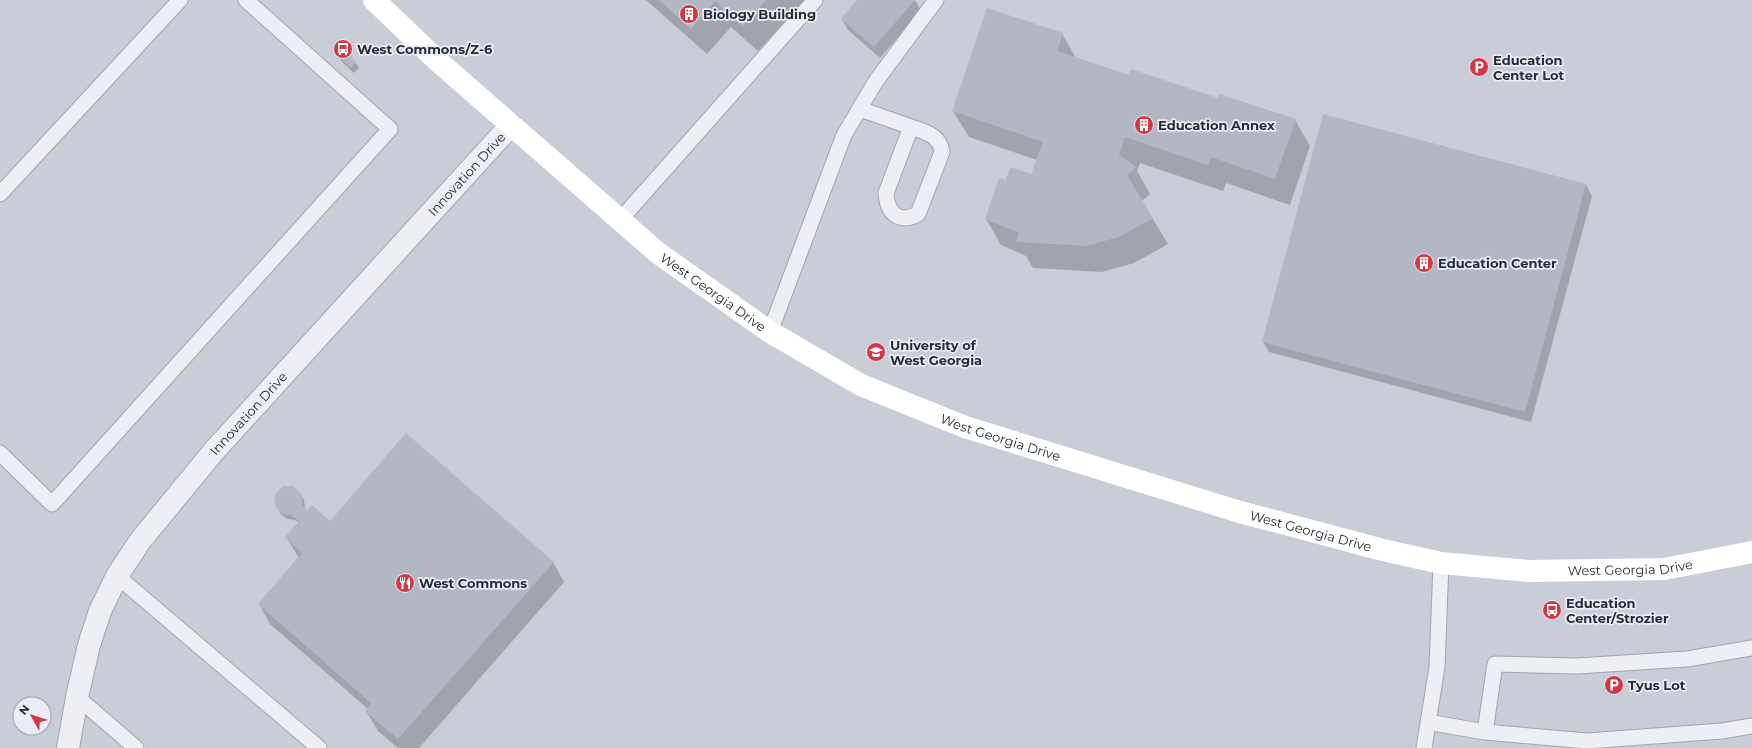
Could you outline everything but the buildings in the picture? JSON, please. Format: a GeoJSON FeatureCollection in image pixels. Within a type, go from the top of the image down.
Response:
{"type":"FeatureCollection","features":[{"type":"Feature","properties":{"kind":"street","name":"West Georgia Drive"},"geometry":{"type":"LineString","coordinates":[[374,0],[440,63],[658,253],[770,332],[861,385],[964,427],[1240,512],[1383,550],[1442,563],[1528,571],[1664,569],[1752,552]]}},
{"type":"Feature","properties":{"kind":"street","name":"Innovation Drive"},"geometry":{"type":"LineString","coordinates":[[68,748],[77,697],[89,645],[100,611],[117,576],[140,541],[214,450],[511,126]]}},
{"type":"Feature","properties":{"kind":"lane"},"geometry":{"type":"LineString","coordinates":[[0,194],[180,0]]}},
{"type":"Feature","properties":{"kind":"lane"},"geometry":{"type":"LineString","coordinates":[[0,453],[52,504],[390,129],[246,0]]}},
{"type":"Feature","properties":{"kind":"lane"},"geometry":{"type":"LineString","coordinates":[[620,220],[816,0]]}},
{"type":"Feature","properties":{"kind":"lane"},"geometry":{"type":"LineString","coordinates":[[770,332],[844,135],[876,81],[936,0]]}},
{"type":"Feature","properties":{"kind":"lane"},"geometry":{"type":"LineString","coordinates":[[860,109],[911,126],[934,136],[941,145],[942,152],[918,214],[905,218],[898,216],[891,211],[887,204],[886,192],[911,126]]}},
{"type":"Feature","properties":{"kind":"lane"},"geometry":{"type":"LineString","coordinates":[[1424,748],[1437,667],[1442,563]]}},
{"type":"Feature","properties":{"kind":"lane"},"geometry":{"type":"LineString","coordinates":[[117,576],[319,748]]}},
{"type":"Feature","properties":{"kind":"lane"},"geometry":{"type":"LineString","coordinates":[[1485,732],[1495,664],[1577,666],[1687,658],[1752,648]]}},
{"type":"Feature","properties":{"kind":"lane"},"geometry":{"type":"LineString","coordinates":[[77,697],[136,748]]}},
{"type":"Feature","properties":{"kind":"lane"},"geometry":{"type":"LineString","coordinates":[[1428,722],[1485,732],[1587,741],[1722,731],[1752,726]]}},
{"type":"Feature","properties":{"kind":"shaded area","name":"University of West Georgia"},"geometry":{"type":"Polygon","coordinates":[[[0,0],[1752,0],[1752,748],[0,748],[0,0]]]}},
{"type":"Feature","properties":{"kind":"place","name":"Biology Building"},"geometry":{"type":"Point","coordinates":[689,14]}},
{"type":"Feature","properties":{"kind":"place","name":"West Commons/Z-6"},"geometry":{"type":"Point","coordinates":[343,49]}},
{"type":"Feature","properties":{"kind":"place","name":"Education Center Lot"},"geometry":{"type":"Point","coordinates":[1479,67]}},
{"type":"Feature","properties":{"kind":"place","name":"Education Annex"},"geometry":{"type":"Point","coordinates":[1144,125]}},
{"type":"Feature","properties":{"kind":"place","name":"Education Center"},"geometry":{"type":"Point","coordinates":[1424,263]}},
{"type":"Feature","properties":{"kind":"place","name":"University of West Georgia"},"geometry":{"type":"Point","coordinates":[876,352]}},
{"type":"Feature","properties":{"kind":"place","name":"West Commons"},"geometry":{"type":"Point","coordinates":[405,583]}},
{"type":"Feature","properties":{"kind":"place","name":"Education Center/Strozier"},"geometry":{"type":"Point","coordinates":[1552,610]}},
{"type":"Feature","properties":{"kind":"place","name":"Tyus Lot"},"geometry":{"type":"Point","coordinates":[1614,685]}}]}
